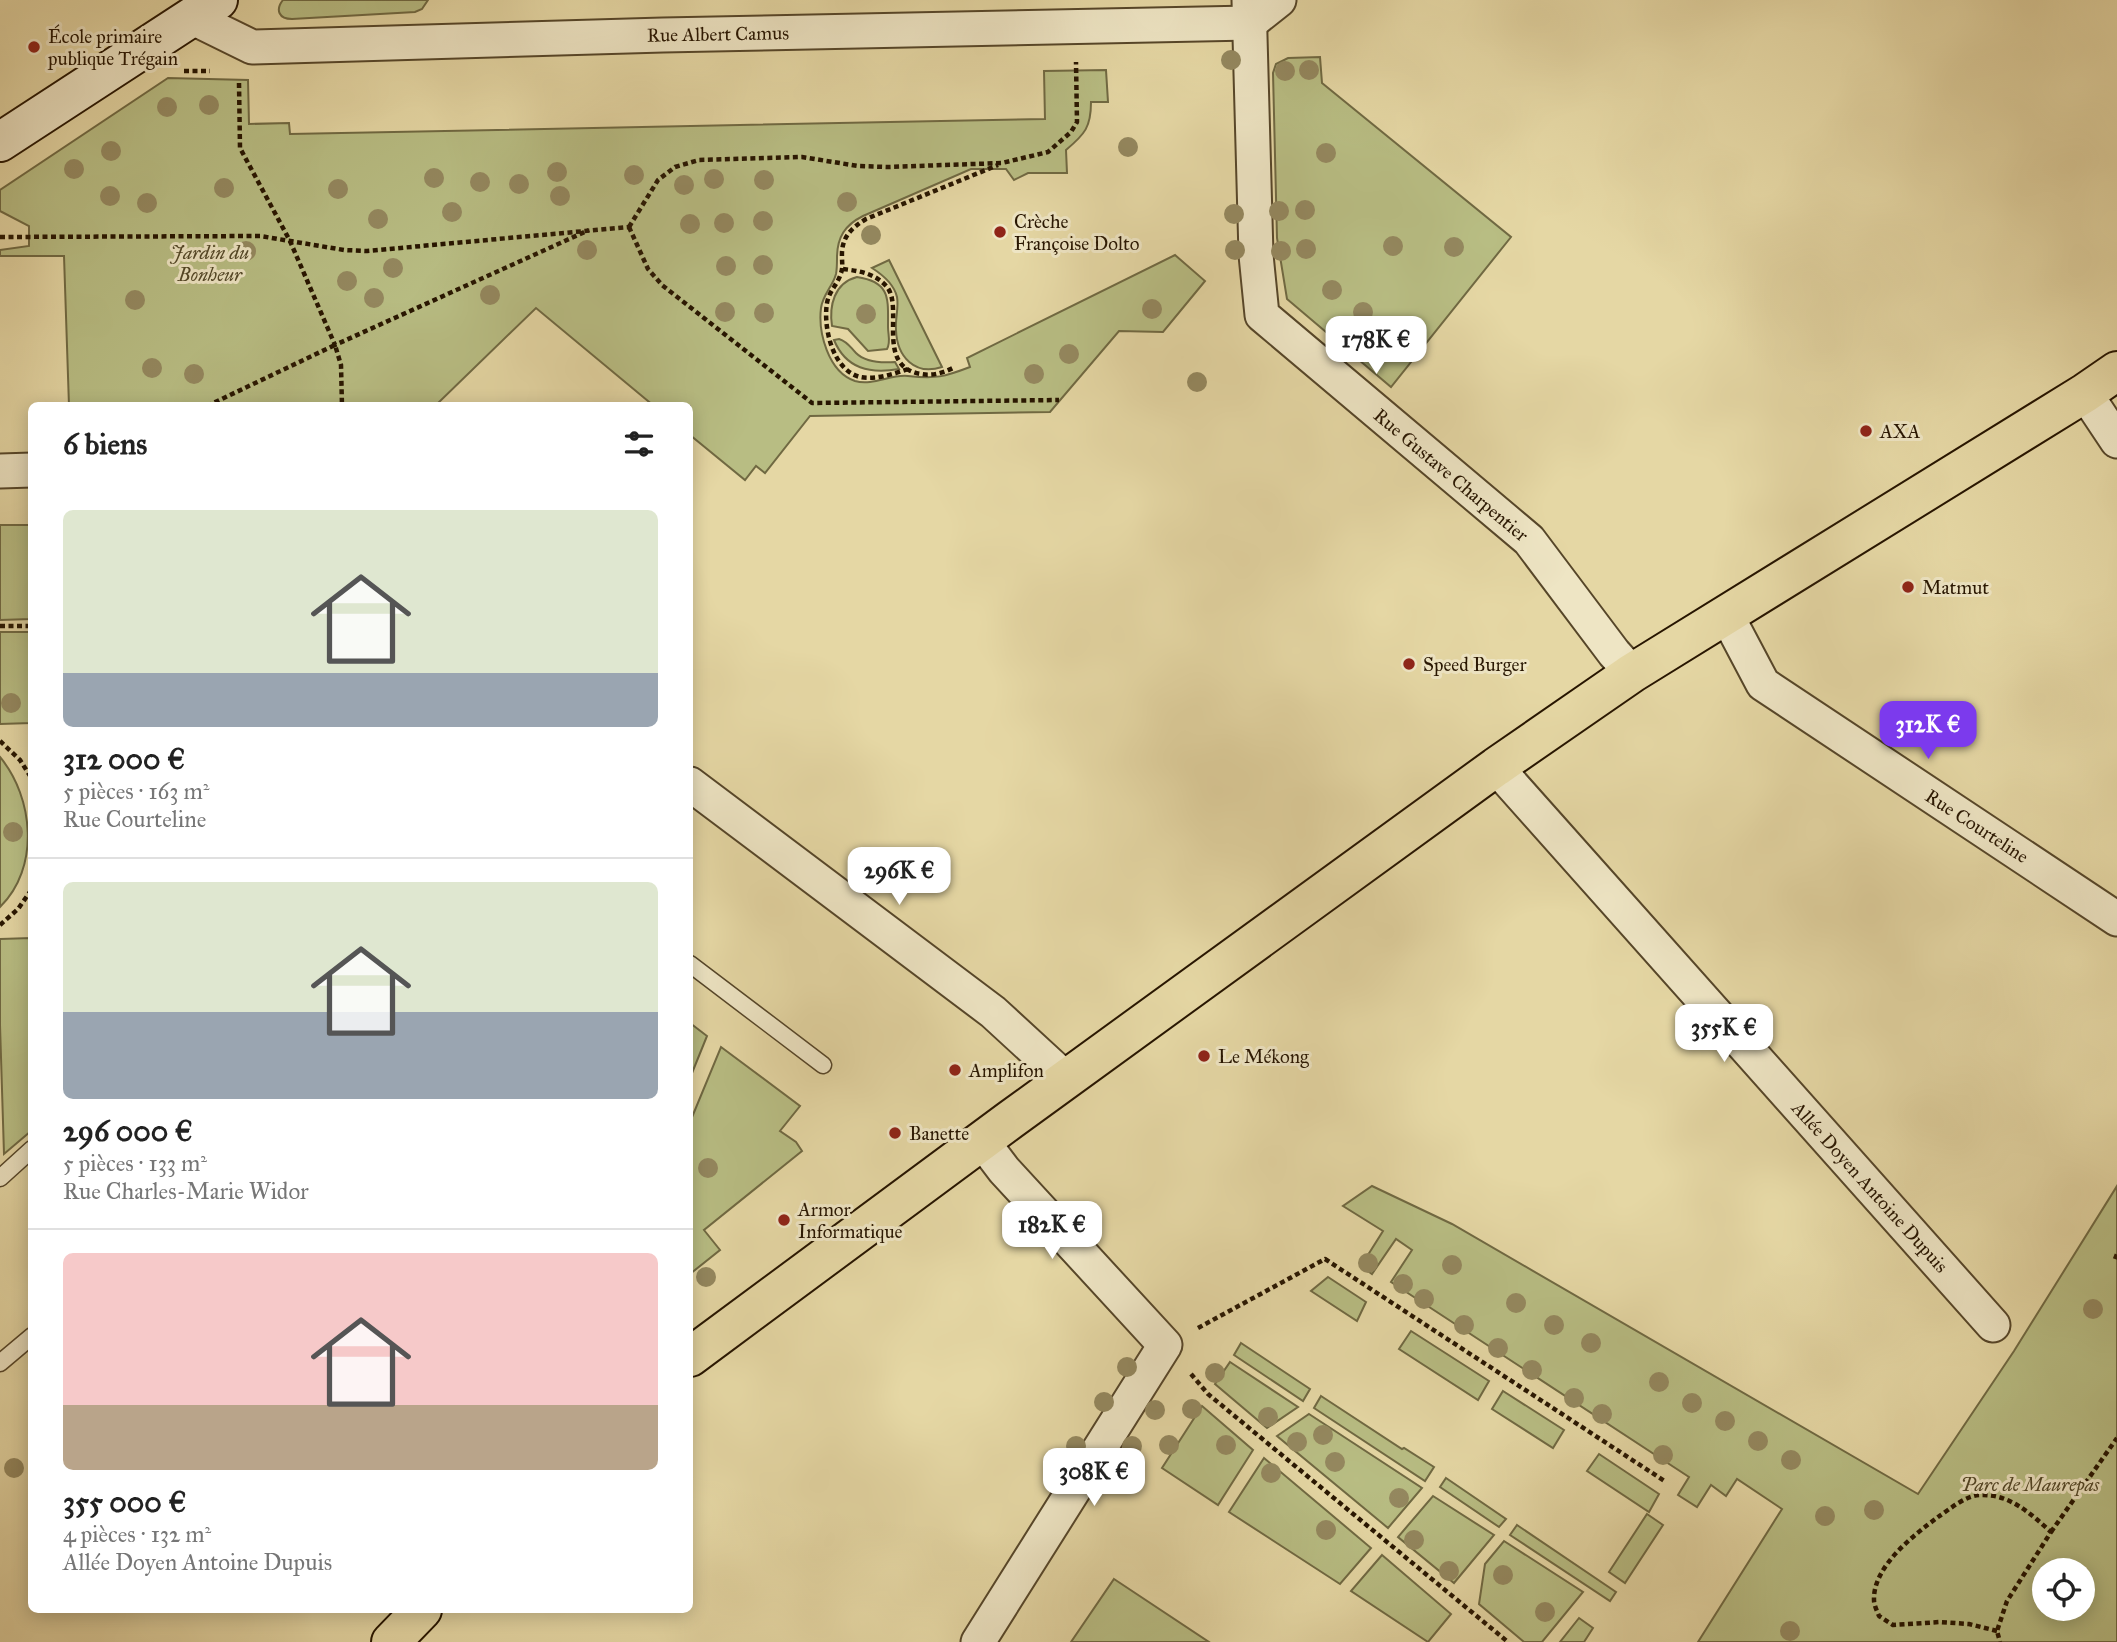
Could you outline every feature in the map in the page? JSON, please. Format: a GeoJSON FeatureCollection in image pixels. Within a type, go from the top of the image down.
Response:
{"type":"FeatureCollection","features":[{"type":"Feature","properties":{"kind":"main road"},"geometry":{"type":"LineString","coordinates":[[693,1355],[1496,767],[1632,673],[2117,371]]}},
{"type":"Feature","properties":{"kind":"main road"},"geometry":{"type":"LineString","coordinates":[[391,1642],[419,1613]]}},
{"type":"Feature","properties":{"kind":"street"},"geometry":{"type":"LineString","coordinates":[[1250,12],[1279,0]]}},
{"type":"Feature","properties":{"kind":"street","name":"Rue Albert Camus"},"geometry":{"type":"LineString","coordinates":[[213,17],[252,47],[1060,27],[1250,12]]}},
{"type":"Feature","properties":{"kind":"street","name":"Rue Gustave Charpentier"},"geometry":{"type":"LineString","coordinates":[[1250,12],[1256,255],[1262,315],[1529,540],[1632,673]]}},
{"type":"Feature","properties":{"kind":"street"},"geometry":{"type":"LineString","coordinates":[[0,142],[213,17]]}},
{"type":"Feature","properties":{"kind":"street"},"geometry":{"type":"LineString","coordinates":[[2085,393],[2117,441]]}},
{"type":"Feature","properties":{"kind":"street"},"geometry":{"type":"LineString","coordinates":[[0,471],[28,470]]}},
{"type":"Feature","properties":{"kind":"street","name":"Rue Courteline"},"geometry":{"type":"LineString","coordinates":[[1726,614],[1763,684],[2117,919]]}},
{"type":"Feature","properties":{"kind":"street","name":"Allée Doyen Antoine Dupuis"},"geometry":{"type":"LineString","coordinates":[[1496,767],[1993,1325]]}},
{"type":"Feature","properties":{"kind":"street"},"geometry":{"type":"LineString","coordinates":[[693,792],[993,1012],[1067,1080]]}},
{"type":"Feature","properties":{"kind":"street"},"geometry":{"type":"LineString","coordinates":[[978,1642],[1165,1345],[1004,1170],[982,1141]]}},
{"type":"Feature","properties":{"kind":"lane"},"geometry":{"type":"LineString","coordinates":[[693,966],[823,1065]]}},
{"type":"Feature","properties":{"kind":"lane"},"geometry":{"type":"LineString","coordinates":[[0,1178],[28,1153]]}},
{"type":"Feature","properties":{"kind":"lane"},"geometry":{"type":"LineString","coordinates":[[0,1363],[28,1339]]}},
{"type":"Feature","properties":{"kind":"path"},"geometry":{"type":"LineString","coordinates":[[211,71],[183,71],[213,17]]}},
{"type":"Feature","properties":{"kind":"path"},"geometry":{"type":"LineString","coordinates":[[908,369],[880,376],[861,377],[848,370],[838,359],[829,336],[826,315],[828,298],[843,269],[843,244],[855,226],[866,219],[1002,163],[1048,152],[1071,132],[1077,122],[1075,54],[1061,54],[1060,27]]}},
{"type":"Feature","properties":{"kind":"path"},"geometry":{"type":"LineString","coordinates":[[239,80],[240,148],[290,241],[335,345],[341,365],[342,402]]}},
{"type":"Feature","properties":{"kind":"path"},"geometry":{"type":"LineString","coordinates":[[629,227],[658,180],[675,167],[699,160],[802,158],[873,167],[1002,163]]}},
{"type":"Feature","properties":{"kind":"path"},"geometry":{"type":"LineString","coordinates":[[0,237],[260,236],[367,251],[629,227]]}},
{"type":"Feature","properties":{"kind":"path"},"geometry":{"type":"LineString","coordinates":[[629,227],[643,260],[662,285],[811,403],[1059,400]]}},
{"type":"Feature","properties":{"kind":"path"},"geometry":{"type":"LineString","coordinates":[[215,402],[589,230]]}},
{"type":"Feature","properties":{"kind":"path"},"geometry":{"type":"LineString","coordinates":[[843,269],[878,278],[888,288],[892,297],[892,334],[895,349],[900,361],[908,369],[929,375],[953,368]]}},
{"type":"Feature","properties":{"kind":"path"},"geometry":{"type":"LineString","coordinates":[[0,626],[28,626]]}},
{"type":"Feature","properties":{"kind":"path"},"geometry":{"type":"LineString","coordinates":[[0,741],[20,760],[28,773]]}},
{"type":"Feature","properties":{"kind":"path"},"geometry":{"type":"LineString","coordinates":[[0,925],[18,909],[28,895]]}},
{"type":"Feature","properties":{"kind":"path"},"geometry":{"type":"LineString","coordinates":[[1508,1642],[1208,1394],[1165,1345],[1325,1259],[1667,1482]]}},
{"type":"Feature","properties":{"kind":"path"},"geometry":{"type":"LineString","coordinates":[[2000,1642],[1997,1631],[2007,1601],[2051,1532],[2117,1438]]}},
{"type":"Feature","properties":{"kind":"path"},"geometry":{"type":"LineString","coordinates":[[1997,1631],[1969,1624],[1940,1622],[1893,1625],[1879,1616],[1874,1600],[1879,1580],[1891,1558],[1909,1539],[1955,1505],[1979,1494],[2001,1498],[2021,1506],[2051,1532]]}},
{"type":"Feature","properties":{"kind":"green space"},"geometry":{"type":"Polygon","coordinates":[[[283,0],[428,0],[422,9],[415,12],[292,19],[281,16],[279,7],[283,0]]]}},
{"type":"Feature","properties":{"kind":"green space"},"geometry":{"type":"Polygon","coordinates":[[[1320,57],[1322,83],[1511,237],[1391,387],[1287,299],[1277,238],[1273,73],[1276,64],[1288,58],[1320,57]]]}},
{"type":"Feature","properties":{"kind":"green space","name":"Jardin du Bonheur"},"geometry":{"type":"Polygon","coordinates":[[[1106,70],[1108,102],[1091,102],[1086,129],[1066,150],[1067,173],[1028,173],[1014,180],[1006,169],[971,169],[851,223],[840,238],[836,274],[822,303],[820,318],[823,339],[838,369],[855,381],[868,382],[902,376],[933,377],[970,367],[967,358],[1175,255],[1205,281],[1163,332],[1119,331],[1050,412],[810,416],[765,473],[756,466],[745,480],[693,437],[693,402],[649,402],[536,308],[439,402],[69,402],[64,256],[0,256],[0,250],[29,246],[29,226],[0,211],[0,190],[168,78],[248,80],[249,124],[289,123],[290,134],[1045,119],[1044,71],[1106,70]]]}},
{"type":"Feature","properties":{"kind":"green space"},"geometry":{"type":"Polygon","coordinates":[[[889,260],[942,367],[924,369],[916,366],[909,362],[900,348],[896,330],[896,292],[888,280],[872,268],[889,260]]]}},
{"type":"Feature","properties":{"kind":"green space"},"geometry":{"type":"Polygon","coordinates":[[[857,277],[876,283],[885,293],[888,308],[887,349],[868,351],[848,329],[832,326],[831,311],[838,290],[843,284],[857,277]]]}},
{"type":"Feature","properties":{"kind":"green space"},"geometry":{"type":"Polygon","coordinates":[[[839,339],[864,359],[895,362],[899,369],[869,370],[852,363],[839,350],[834,340],[839,339]]]}},
{"type":"Feature","properties":{"kind":"green space"},"geometry":{"type":"Polygon","coordinates":[[[0,525],[28,525],[28,619],[0,620],[0,525]]]}},
{"type":"Feature","properties":{"kind":"green space"},"geometry":{"type":"Polygon","coordinates":[[[0,632],[28,632],[28,723],[0,724],[0,632]]]}},
{"type":"Feature","properties":{"kind":"green space"},"geometry":{"type":"Polygon","coordinates":[[[0,757],[20,792],[28,833],[22,873],[13,891],[0,907],[0,757]]]}},
{"type":"Feature","properties":{"kind":"green space"},"geometry":{"type":"Polygon","coordinates":[[[28,938],[28,1134],[4,1154],[0,1025],[0,939],[28,938]]]}},
{"type":"Feature","properties":{"kind":"green space"},"geometry":{"type":"Polygon","coordinates":[[[693,1025],[707,1036],[693,1071],[693,1025]]]}},
{"type":"Feature","properties":{"kind":"green space"},"geometry":{"type":"Polygon","coordinates":[[[721,1047],[800,1106],[780,1131],[796,1142],[802,1151],[704,1230],[720,1250],[693,1272],[693,1115],[721,1047]]]}},
{"type":"Feature","properties":{"kind":"green space","name":"Parc de Maurepas"},"geometry":{"type":"Polygon","coordinates":[[[1372,1186],[1452,1224],[1918,1494],[2014,1351],[2117,1186],[2117,1642],[1698,1642],[1782,1509],[1737,1479],[1726,1496],[1711,1485],[1697,1507],[1678,1495],[1689,1477],[1391,1282],[1412,1250],[1396,1239],[1372,1274],[1361,1266],[1383,1231],[1343,1206],[1372,1186]]]}},
{"type":"Feature","properties":{"kind":"green space"},"geometry":{"type":"Polygon","coordinates":[[[1328,1277],[1366,1302],[1357,1321],[1311,1291],[1328,1277]]]}},
{"type":"Feature","properties":{"kind":"green space"},"geometry":{"type":"Polygon","coordinates":[[[1411,1331],[1489,1381],[1478,1400],[1399,1349],[1411,1331]]]}},
{"type":"Feature","properties":{"kind":"green space"},"geometry":{"type":"Polygon","coordinates":[[[1241,1343],[1310,1389],[1303,1401],[1234,1355],[1241,1343]]]}},
{"type":"Feature","properties":{"kind":"green space"},"geometry":{"type":"Polygon","coordinates":[[[1230,1362],[1298,1407],[1267,1428],[1215,1384],[1230,1362]]]}},
{"type":"Feature","properties":{"kind":"green space"},"geometry":{"type":"Polygon","coordinates":[[[1503,1391],[1564,1430],[1553,1448],[1492,1409],[1503,1391]]]}},
{"type":"Feature","properties":{"kind":"green space"},"geometry":{"type":"Polygon","coordinates":[[[1321,1396],[1434,1467],[1425,1481],[1314,1408],[1321,1396]]]}},
{"type":"Feature","properties":{"kind":"green space"},"geometry":{"type":"Polygon","coordinates":[[[1202,1406],[1253,1450],[1218,1505],[1162,1468],[1202,1406]]]}},
{"type":"Feature","properties":{"kind":"green space"},"geometry":{"type":"Polygon","coordinates":[[[1309,1414],[1422,1488],[1388,1528],[1277,1436],[1309,1414]]]}},
{"type":"Feature","properties":{"kind":"green space"},"geometry":{"type":"Polygon","coordinates":[[[1599,1454],[1659,1494],[1649,1512],[1587,1471],[1599,1454]]]}},
{"type":"Feature","properties":{"kind":"green space"},"geometry":{"type":"Polygon","coordinates":[[[1264,1458],[1371,1548],[1340,1584],[1229,1512],[1264,1458]]]}},
{"type":"Feature","properties":{"kind":"green space"},"geometry":{"type":"Polygon","coordinates":[[[1446,1478],[1506,1519],[1499,1527],[1440,1487],[1446,1478]]]}},
{"type":"Feature","properties":{"kind":"green space"},"geometry":{"type":"Polygon","coordinates":[[[1433,1496],[1494,1535],[1454,1583],[1398,1537],[1433,1496]]]}},
{"type":"Feature","properties":{"kind":"green space"},"geometry":{"type":"Polygon","coordinates":[[[1647,1514],[1663,1525],[1625,1583],[1609,1572],[1647,1514]]]}},
{"type":"Feature","properties":{"kind":"green space"},"geometry":{"type":"Polygon","coordinates":[[[1517,1525],[1616,1592],[1610,1601],[1510,1535],[1517,1525]]]}},
{"type":"Feature","properties":{"kind":"green space"},"geometry":{"type":"Polygon","coordinates":[[[1504,1541],[1583,1592],[1542,1642],[1524,1642],[1479,1604],[1485,1564],[1504,1541]]]}},
{"type":"Feature","properties":{"kind":"green space"},"geometry":{"type":"Polygon","coordinates":[[[1382,1555],[1451,1614],[1428,1642],[1351,1591],[1382,1555]]]}},
{"type":"Feature","properties":{"kind":"green space"},"geometry":{"type":"Polygon","coordinates":[[[1114,1579],[1209,1642],[1071,1642],[1114,1579]]]}},
{"type":"Feature","properties":{"kind":"green space"},"geometry":{"type":"Polygon","coordinates":[[[1579,1618],[1593,1628],[1584,1642],[1560,1642],[1579,1618]]]}},
{"type":"Feature","properties":{"kind":"place","name":"École primaire publique Trégain"},"geometry":{"type":"Point","coordinates":[34,47]}},
{"type":"Feature","properties":{"kind":"place","name":"Crèche Françoise Dolto"},"geometry":{"type":"Point","coordinates":[1000,232]}},
{"type":"Feature","properties":{"kind":"place","name":"AXA"},"geometry":{"type":"Point","coordinates":[1866,431]}},
{"type":"Feature","properties":{"kind":"place","name":"Matmut"},"geometry":{"type":"Point","coordinates":[1908,587]}},
{"type":"Feature","properties":{"kind":"place","name":"Speed Burger"},"geometry":{"type":"Point","coordinates":[1409,664]}},
{"type":"Feature","properties":{"kind":"place","name":"Le Mékong"},"geometry":{"type":"Point","coordinates":[1204,1056]}},
{"type":"Feature","properties":{"kind":"place","name":"Amplifon"},"geometry":{"type":"Point","coordinates":[955,1070]}},
{"type":"Feature","properties":{"kind":"place","name":"Banette"},"geometry":{"type":"Point","coordinates":[895,1133]}},
{"type":"Feature","properties":{"kind":"place","name":"Armor Informatique"},"geometry":{"type":"Point","coordinates":[784,1220]}}]}
